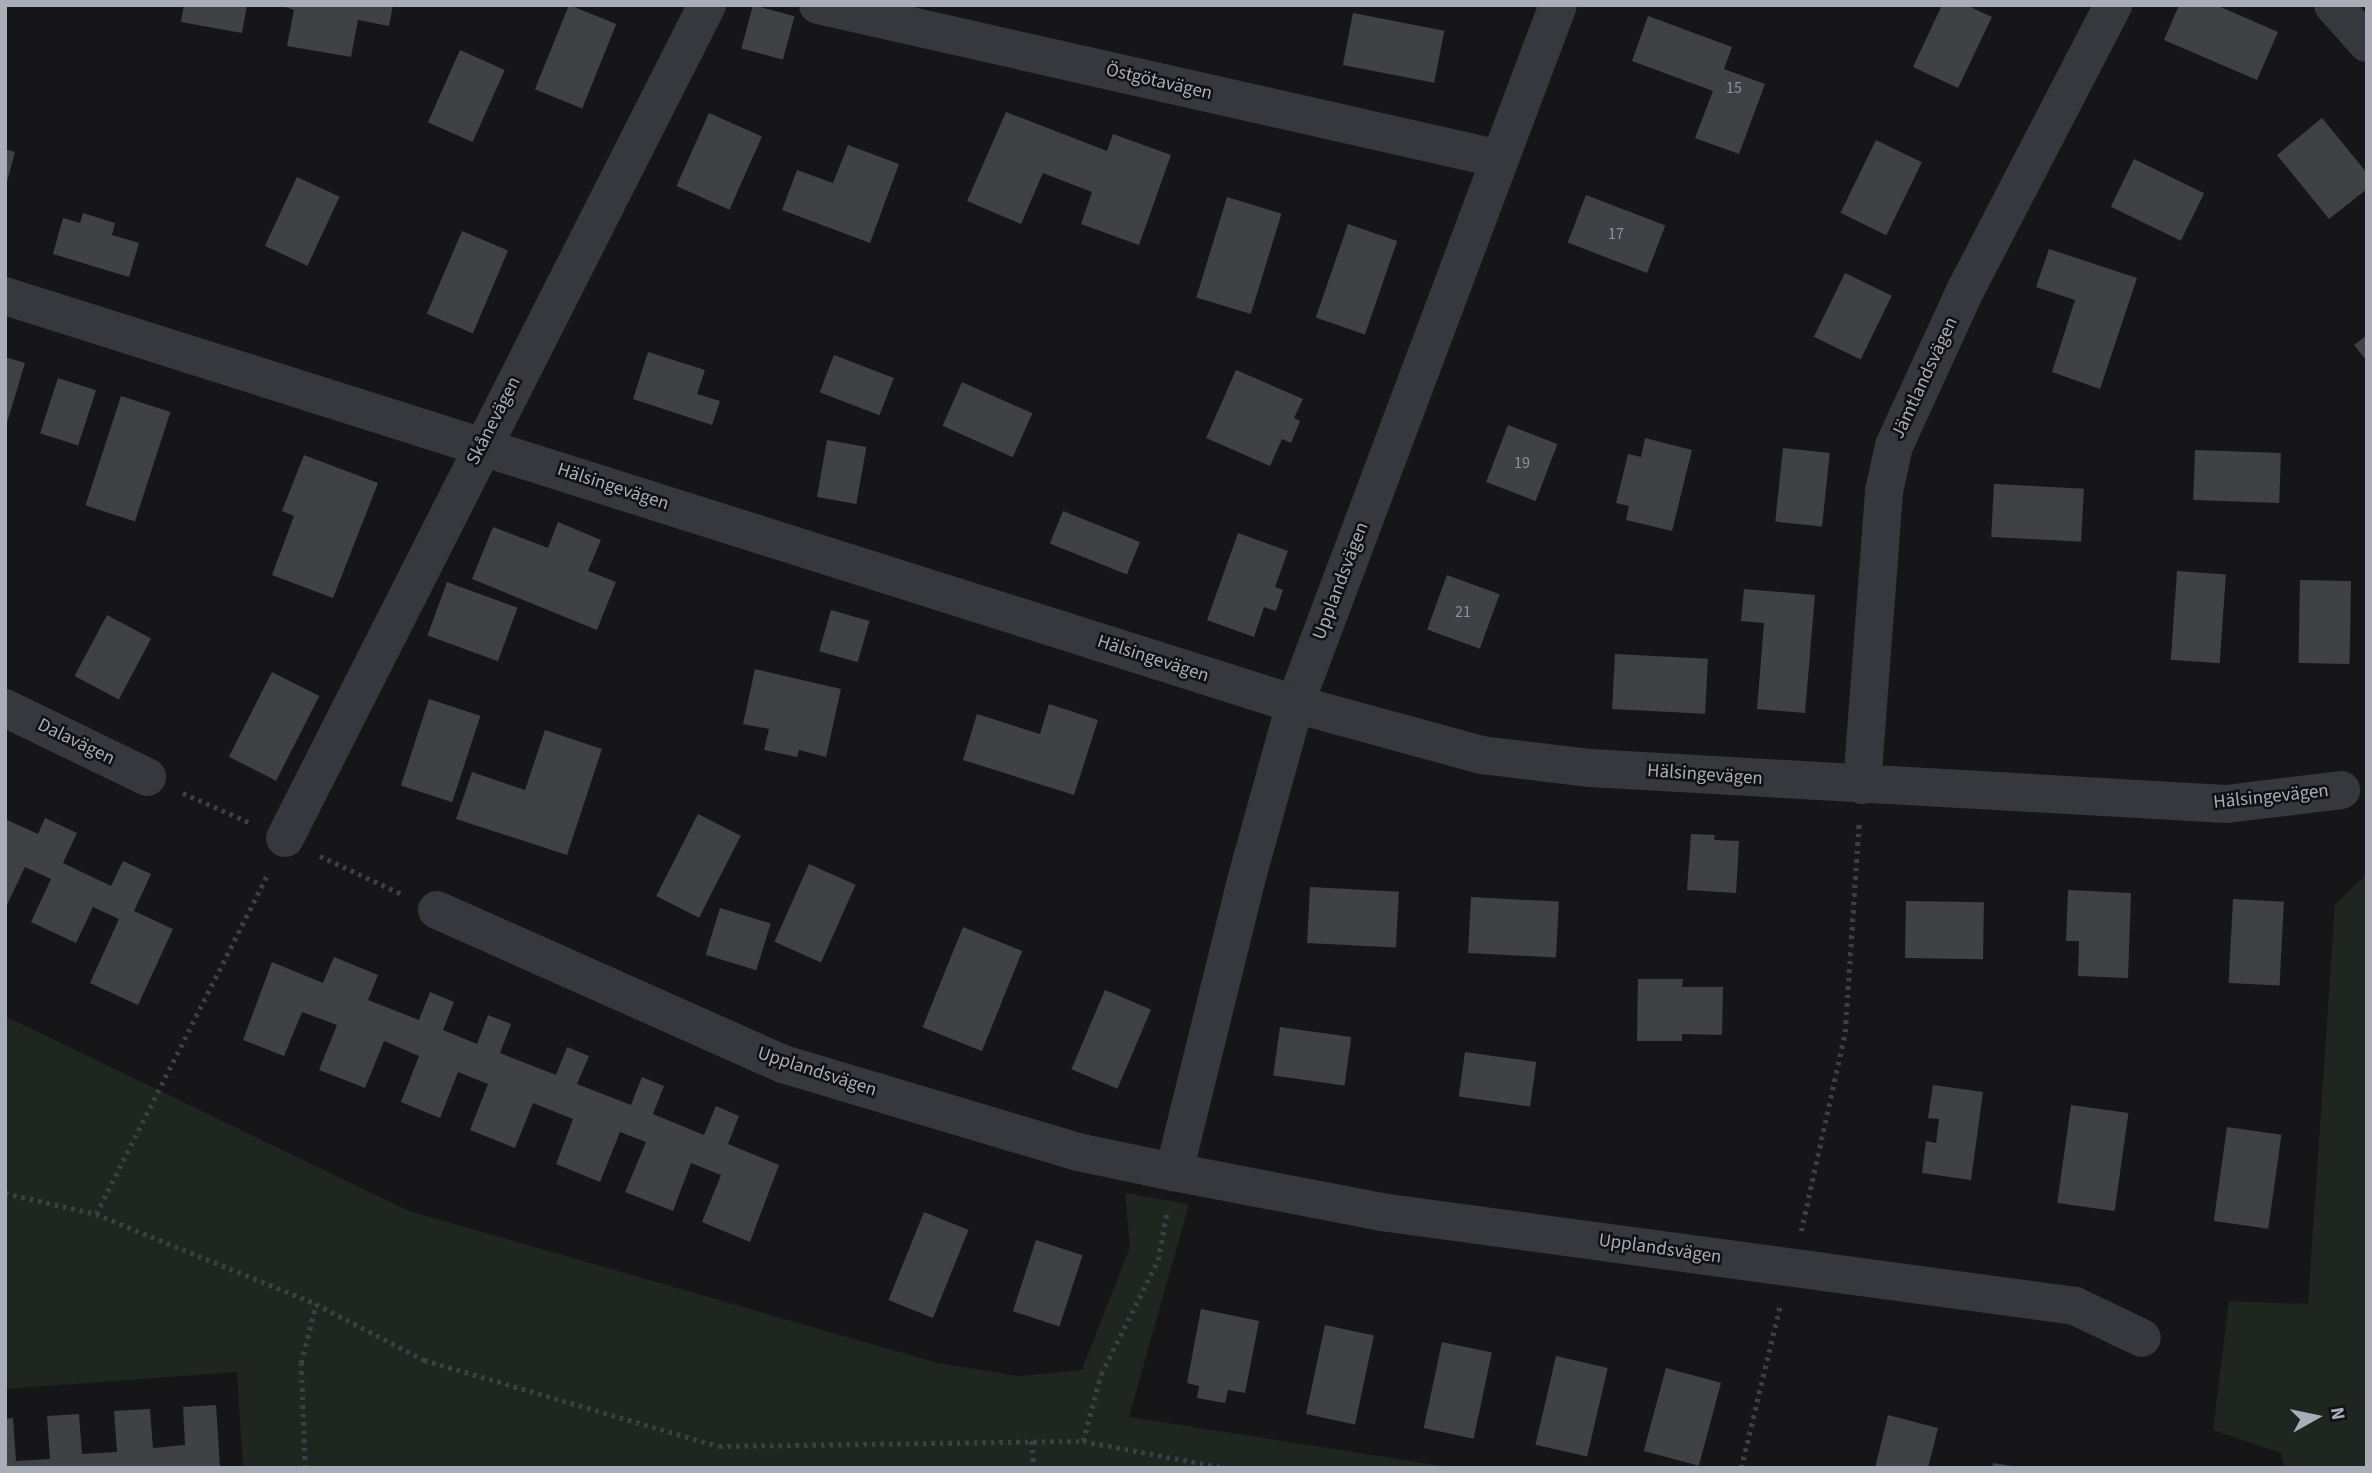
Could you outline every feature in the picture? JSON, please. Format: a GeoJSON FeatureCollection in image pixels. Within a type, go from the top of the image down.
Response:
{"type":"FeatureCollection","features":[{"type":"Feature","properties":{"kind":"street","name":"Skånevägen"},"geometry":{"type":"LineString","coordinates":[[285,838],[481,445],[707,5]]}},
{"type":"Feature","properties":{"kind":"street","name":"Östgötavägen"},"geometry":{"type":"LineString","coordinates":[[818,5],[1500,159]]}},
{"type":"Feature","properties":{"kind":"street","name":"Upplandsvägen"},"geometry":{"type":"LineString","coordinates":[[1174,1172],[1246,881],[1295,704],[1558,5]]}},
{"type":"Feature","properties":{"kind":"street","name":"Jämtlandsvägen"},"geometry":{"type":"LineString","coordinates":[[1862,785],[1884,491],[1894,446],[1966,289],[2113,5]]}},
{"type":"Feature","properties":{"kind":"street"},"geometry":{"type":"LineString","coordinates":[[2333,5],[2367,43]]}},
{"type":"Feature","properties":{"kind":"street","name":"Hälsingevägen"},"geometry":{"type":"LineString","coordinates":[[5,296],[1295,704],[1481,755],[1590,768],[2226,804],[2340,790]]}},
{"type":"Feature","properties":{"kind":"street","name":"Dalavägen"},"geometry":{"type":"LineString","coordinates":[[5,708],[147,777]]}},
{"type":"Feature","properties":{"kind":"street","name":"Upplandsvägen"},"geometry":{"type":"LineString","coordinates":[[437,910],[783,1064],[1078,1152],[1381,1212],[2075,1306],[2142,1338]]}},
{"type":"Feature","properties":{"kind":"path"},"geometry":{"type":"LineString","coordinates":[[1741,1468],[1787,1267],[1802,1227],[1846,1032],[1862,785]]}},
{"type":"Feature","properties":{"kind":"path"},"geometry":{"type":"LineString","coordinates":[[96,1214],[285,838]]}},
{"type":"Feature","properties":{"kind":"path"},"geometry":{"type":"LineString","coordinates":[[1083,1441],[1101,1374],[1158,1259],[1174,1172]]}},
{"type":"Feature","properties":{"kind":"path"},"geometry":{"type":"LineString","coordinates":[[5,1193],[96,1214],[316,1304],[424,1360],[719,1446],[1083,1441],[1226,1468]]}},
{"type":"Feature","properties":{"kind":"path"},"geometry":{"type":"LineString","coordinates":[[305,1468],[301,1363],[316,1304]]}},
{"type":"Feature","properties":{"kind":"path"},"geometry":{"type":"LineString","coordinates":[[1032,1441],[1034,1468]]}},
{"type":"Feature","properties":{"kind":"shaded area"},"geometry":{"type":"Polygon","coordinates":[[[2367,874],[2367,1468],[2285,1468],[2281,1453],[2213,1430],[2229,1301],[2308,1304],[2335,904],[2367,874]]]}},
{"type":"Feature","properties":{"kind":"shaded area"},"geometry":{"type":"Polygon","coordinates":[[[5,1016],[409,1211],[938,1363],[1018,1376],[1082,1370],[1130,1247],[1125,1193],[1189,1204],[1129,1417],[1455,1468],[243,1468],[237,1372],[5,1389],[5,1016]]]}},
{"type":"Feature","properties":{"kind":"building"},"geometry":{"type":"Polygon","coordinates":[[[184,5],[247,5],[242,33],[181,22],[184,5]]]}},
{"type":"Feature","properties":{"kind":"building"},"geometry":{"type":"Polygon","coordinates":[[[280,5],[393,5],[389,26],[358,20],[351,57],[287,46],[294,10],[280,5]]]}},
{"type":"Feature","properties":{"kind":"building"},"geometry":{"type":"Polygon","coordinates":[[[569,5],[616,24],[582,108],[535,89],[569,5]]]}},
{"type":"Feature","properties":{"kind":"building"},"geometry":{"type":"Polygon","coordinates":[[[753,5],[795,16],[783,60],[741,48],[753,5]]]}},
{"type":"Feature","properties":{"kind":"building"},"geometry":{"type":"Polygon","coordinates":[[[1942,5],[1966,5],[1992,17],[1958,88],[1913,67],[1942,5]]]}},
{"type":"Feature","properties":{"kind":"building"},"geometry":{"type":"Polygon","coordinates":[[[2179,5],[2216,5],[2278,32],[2257,80],[2164,40],[2179,5]]]}},
{"type":"Feature","properties":{"kind":"building"},"geometry":{"type":"Polygon","coordinates":[[[1353,13],[1444,31],[1434,83],[1343,65],[1353,13]]]}},
{"type":"Feature","properties":{"kind":"building"},"geometry":{"type":"Polygon","coordinates":[[[1648,16],[1732,47],[1724,69],[1765,84],[1739,154],[1695,138],[1713,91],[1632,61],[1648,16]]]}},
{"type":"Feature","properties":{"kind":"building"},"geometry":{"type":"Polygon","coordinates":[[[460,50],[505,70],[473,142],[428,122],[460,50]]]}},
{"type":"Feature","properties":{"kind":"building"},"geometry":{"type":"Polygon","coordinates":[[[1006,112],[1107,151],[1113,134],[1171,155],[1139,245],[1081,224],[1092,192],[1043,173],[1021,224],[967,201],[1006,112]]]}},
{"type":"Feature","properties":{"kind":"building"},"geometry":{"type":"Polygon","coordinates":[[[709,113],[762,137],[729,210],[676,186],[709,113]]]}},
{"type":"Feature","properties":{"kind":"building"},"geometry":{"type":"Polygon","coordinates":[[[2322,118],[2367,173],[2367,189],[2329,219],[2277,155],[2322,118]]]}},
{"type":"Feature","properties":{"kind":"building"},"geometry":{"type":"Polygon","coordinates":[[[1876,140],[1922,162],[1886,235],[1840,213],[1876,140]]]}},
{"type":"Feature","properties":{"kind":"building"},"geometry":{"type":"Polygon","coordinates":[[[848,145],[899,164],[870,243],[782,210],[797,170],[833,183],[848,145]]]}},
{"type":"Feature","properties":{"kind":"building"},"geometry":{"type":"Polygon","coordinates":[[[5,149],[15,152],[6,185],[5,185],[5,149]]]}},
{"type":"Feature","properties":{"kind":"building"},"geometry":{"type":"Polygon","coordinates":[[[2134,159],[2204,193],[2181,241],[2111,207],[2134,159]]]}},
{"type":"Feature","properties":{"kind":"building"},"geometry":{"type":"Polygon","coordinates":[[[297,177],[340,197],[307,266],[265,246],[297,177]]]}},
{"type":"Feature","properties":{"kind":"building"},"geometry":{"type":"Polygon","coordinates":[[[1586,195],[1665,225],[1647,273],[1568,243],[1586,195]]]}},
{"type":"Feature","properties":{"kind":"building"},"geometry":{"type":"Polygon","coordinates":[[[1227,197],[1282,214],[1251,314],[1196,297],[1227,197]]]}},
{"type":"Feature","properties":{"kind":"building"},"geometry":{"type":"Polygon","coordinates":[[[83,213],[115,223],[112,235],[139,243],[129,277],[53,254],[63,218],[80,223],[83,213]]]}},
{"type":"Feature","properties":{"kind":"building"},"geometry":{"type":"Polygon","coordinates":[[[1348,224],[1397,241],[1365,335],[1316,318],[1348,224]]]}},
{"type":"Feature","properties":{"kind":"building"},"geometry":{"type":"Polygon","coordinates":[[[462,231],[508,251],[473,333],[427,314],[462,231]]]}},
{"type":"Feature","properties":{"kind":"building"},"geometry":{"type":"Polygon","coordinates":[[[2049,249],[2137,278],[2100,389],[2052,372],[2075,300],[2036,287],[2049,249]]]}},
{"type":"Feature","properties":{"kind":"building"},"geometry":{"type":"Polygon","coordinates":[[[1845,273],[1892,296],[1861,360],[1814,337],[1845,273]]]}},
{"type":"Feature","properties":{"kind":"building"},"geometry":{"type":"Polygon","coordinates":[[[2367,335],[2367,361],[2354,345],[2367,335]]]}},
{"type":"Feature","properties":{"kind":"building"},"geometry":{"type":"Polygon","coordinates":[[[648,352],[705,370],[697,394],[720,401],[712,425],[633,399],[648,352]]]}},
{"type":"Feature","properties":{"kind":"building"},"geometry":{"type":"Polygon","coordinates":[[[834,355],[894,378],[879,415],[820,392],[834,355]]]}},
{"type":"Feature","properties":{"kind":"building"},"geometry":{"type":"Polygon","coordinates":[[[5,357],[25,363],[6,426],[5,426],[5,357]]]}},
{"type":"Feature","properties":{"kind":"building"},"geometry":{"type":"Polygon","coordinates":[[[1236,370],[1303,399],[1294,418],[1300,421],[1291,443],[1282,439],[1270,466],[1206,438],[1236,370]]]}},
{"type":"Feature","properties":{"kind":"building"},"geometry":{"type":"Polygon","coordinates":[[[58,378],[96,390],[78,446],[40,433],[58,378]]]}},
{"type":"Feature","properties":{"kind":"building"},"geometry":{"type":"Polygon","coordinates":[[[962,382],[1032,413],[1013,457],[942,426],[962,382]]]}},
{"type":"Feature","properties":{"kind":"building"},"geometry":{"type":"Polygon","coordinates":[[[121,396],[170,412],[135,521],[85,505],[121,396]]]}},
{"type":"Feature","properties":{"kind":"building"},"geometry":{"type":"Polygon","coordinates":[[[1508,425],[1557,444],[1536,501],[1486,482],[1508,425]]]}},
{"type":"Feature","properties":{"kind":"building"},"geometry":{"type":"Polygon","coordinates":[[[1645,438],[1692,450],[1672,531],[1626,520],[1629,506],[1616,503],[1628,454],[1641,457],[1645,438]]]}},
{"type":"Feature","properties":{"kind":"building"},"geometry":{"type":"Polygon","coordinates":[[[827,440],[866,447],[856,504],[817,497],[827,440]]]}},
{"type":"Feature","properties":{"kind":"building"},"geometry":{"type":"Polygon","coordinates":[[[1783,448],[1830,453],[1822,527],[1775,522],[1783,448]]]}},
{"type":"Feature","properties":{"kind":"building"},"geometry":{"type":"Polygon","coordinates":[[[2195,450],[2281,453],[2279,503],[2193,500],[2195,450]]]}},
{"type":"Feature","properties":{"kind":"building"},"geometry":{"type":"Polygon","coordinates":[[[304,455],[378,483],[333,598],[272,575],[294,516],[282,511],[304,455]]]}},
{"type":"Feature","properties":{"kind":"building"},"geometry":{"type":"Polygon","coordinates":[[[1994,484],[2084,489],[2081,542],[1991,537],[1994,484]]]}},
{"type":"Feature","properties":{"kind":"building"},"geometry":{"type":"Polygon","coordinates":[[[1063,511],[1140,542],[1127,575],[1050,543],[1063,511]]]}},
{"type":"Feature","properties":{"kind":"building"},"geometry":{"type":"Polygon","coordinates":[[[558,522],[601,540],[588,571],[616,582],[597,630],[472,579],[493,527],[548,548],[558,522]]]}},
{"type":"Feature","properties":{"kind":"building"},"geometry":{"type":"Polygon","coordinates":[[[1238,533],[1288,551],[1275,587],[1283,590],[1276,611],[1264,607],[1254,637],[1207,620],[1238,533]]]}},
{"type":"Feature","properties":{"kind":"building"},"geometry":{"type":"Polygon","coordinates":[[[2177,571],[2226,574],[2220,663],[2171,660],[2177,571]]]}},
{"type":"Feature","properties":{"kind":"building"},"geometry":{"type":"Polygon","coordinates":[[[1447,575],[1500,594],[1480,649],[1427,630],[1447,575]]]}},
{"type":"Feature","properties":{"kind":"building"},"geometry":{"type":"Polygon","coordinates":[[[2300,580],[2351,581],[2350,664],[2299,663],[2300,580]]]}},
{"type":"Feature","properties":{"kind":"building"},"geometry":{"type":"Polygon","coordinates":[[[447,582],[517,608],[498,661],[428,636],[447,582]]]}},
{"type":"Feature","properties":{"kind":"building"},"geometry":{"type":"Polygon","coordinates":[[[1744,589],[1815,595],[1805,713],[1757,709],[1764,623],[1741,621],[1744,589]]]}},
{"type":"Feature","properties":{"kind":"building"},"geometry":{"type":"Polygon","coordinates":[[[831,610],[869,621],[858,662],[819,651],[831,610]]]}},
{"type":"Feature","properties":{"kind":"building"},"geometry":{"type":"Polygon","coordinates":[[[107,615],[151,638],[119,699],[75,676],[107,615]]]}},
{"type":"Feature","properties":{"kind":"building"},"geometry":{"type":"Polygon","coordinates":[[[1615,654],[1708,659],[1705,714],[1612,709],[1615,654]]]}},
{"type":"Feature","properties":{"kind":"building"},"geometry":{"type":"Polygon","coordinates":[[[755,669],[841,689],[826,757],[799,750],[797,757],[764,750],[769,729],[743,724],[755,669]]]}},
{"type":"Feature","properties":{"kind":"building"},"geometry":{"type":"Polygon","coordinates":[[[272,672],[319,696],[276,781],[229,757],[272,672]]]}},
{"type":"Feature","properties":{"kind":"building"},"geometry":{"type":"Polygon","coordinates":[[[429,699],[480,716],[452,802],[401,786],[429,699]]]}},
{"type":"Feature","properties":{"kind":"building"},"geometry":{"type":"Polygon","coordinates":[[[1049,704],[1098,720],[1074,795],[963,760],[977,714],[1040,734],[1049,704]]]}},
{"type":"Feature","properties":{"kind":"building"},"geometry":{"type":"Polygon","coordinates":[[[545,730],[602,749],[567,855],[456,819],[472,772],[525,790],[545,730]]]}},
{"type":"Feature","properties":{"kind":"building"},"geometry":{"type":"Polygon","coordinates":[[[698,814],[741,836],[699,918],[656,896],[698,814]]]}},
{"type":"Feature","properties":{"kind":"building"},"geometry":{"type":"Polygon","coordinates":[[[45,818],[77,833],[63,863],[111,886],[123,861],[151,874],[134,911],[173,929],[138,1005],[90,983],[119,919],[93,907],[76,943],[31,922],[51,879],[25,867],[5,909],[5,819],[38,834],[45,818]]]}},
{"type":"Feature","properties":{"kind":"building"},"geometry":{"type":"Polygon","coordinates":[[[1691,834],[1715,835],[1714,840],[1739,841],[1736,893],[1687,890],[1691,834]]]}},
{"type":"Feature","properties":{"kind":"building"},"geometry":{"type":"Polygon","coordinates":[[[809,864],[856,885],[821,962],[774,942],[809,864]]]}},
{"type":"Feature","properties":{"kind":"building"},"geometry":{"type":"Polygon","coordinates":[[[1310,887],[1399,892],[1396,948],[1307,943],[1310,887]]]}},
{"type":"Feature","properties":{"kind":"building"},"geometry":{"type":"Polygon","coordinates":[[[2068,890],[2131,893],[2128,978],[2078,976],[2079,941],[2066,941],[2068,890]]]}},
{"type":"Feature","properties":{"kind":"building"},"geometry":{"type":"Polygon","coordinates":[[[1471,897],[1559,902],[1556,958],[1468,953],[1471,897]]]}},
{"type":"Feature","properties":{"kind":"building"},"geometry":{"type":"Polygon","coordinates":[[[2233,899],[2284,902],[2280,986],[2229,983],[2233,899]]]}},
{"type":"Feature","properties":{"kind":"building"},"geometry":{"type":"Polygon","coordinates":[[[1906,901],[1984,902],[1983,959],[1905,958],[1906,901]]]}},
{"type":"Feature","properties":{"kind":"building"},"geometry":{"type":"Polygon","coordinates":[[[720,908],[771,923],[756,970],[706,955],[720,908]]]}},
{"type":"Feature","properties":{"kind":"building"},"geometry":{"type":"Polygon","coordinates":[[[963,927],[1022,951],[982,1051],[923,1027],[963,927]]]}},
{"type":"Feature","properties":{"kind":"building"},"geometry":{"type":"Polygon","coordinates":[[[334,957],[378,975],[368,1000],[419,1020],[430,992],[454,1002],[443,1030],[477,1044],[488,1015],[511,1024],[500,1053],[556,1075],[567,1047],[589,1056],[577,1084],[631,1105],[642,1077],[664,1086],[653,1114],[704,1135],[716,1106],[739,1116],[728,1144],[779,1165],[750,1242],[702,1222],[721,1175],[691,1163],[673,1211],[625,1192],[646,1142],[620,1132],[600,1182],[556,1164],[573,1119],[533,1103],[515,1148],[470,1130],[488,1084],[458,1072],[440,1118],[401,1102],[419,1056],[384,1041],[365,1088],[319,1070],[337,1025],[302,1012],[284,1056],[243,1040],[272,962],[323,983],[334,957]]]}},
{"type":"Feature","properties":{"kind":"building"},"geometry":{"type":"Polygon","coordinates":[[[1638,979],[1683,979],[1682,987],[1723,987],[1722,1035],[1682,1034],[1682,1041],[1637,1041],[1638,979]]]}},
{"type":"Feature","properties":{"kind":"building"},"geometry":{"type":"Polygon","coordinates":[[[1105,990],[1151,1010],[1117,1089],[1071,1069],[1105,990]]]}},
{"type":"Feature","properties":{"kind":"building"},"geometry":{"type":"Polygon","coordinates":[[[1280,1027],[1351,1037],[1344,1086],[1273,1076],[1280,1027]]]}},
{"type":"Feature","properties":{"kind":"building"},"geometry":{"type":"Polygon","coordinates":[[[1465,1052],[1536,1062],[1530,1107],[1459,1097],[1465,1052]]]}},
{"type":"Feature","properties":{"kind":"building"},"geometry":{"type":"Polygon","coordinates":[[[1933,1085],[1983,1092],[1971,1180],[1922,1173],[1926,1141],[1936,1143],[1939,1119],[1928,1118],[1933,1085]]]}},
{"type":"Feature","properties":{"kind":"building"},"geometry":{"type":"Polygon","coordinates":[[[2071,1105],[2128,1113],[2115,1211],[2057,1203],[2071,1105]]]}},
{"type":"Feature","properties":{"kind":"building"},"geometry":{"type":"Polygon","coordinates":[[[2227,1127],[2281,1135],[2268,1229],[2214,1221],[2227,1127]]]}},
{"type":"Feature","properties":{"kind":"building"},"geometry":{"type":"Polygon","coordinates":[[[924,1212],[969,1230],[933,1318],[888,1300],[924,1212]]]}},
{"type":"Feature","properties":{"kind":"building"},"geometry":{"type":"Polygon","coordinates":[[[1036,1240],[1083,1255],[1059,1326],[1013,1311],[1036,1240]]]}},
{"type":"Feature","properties":{"kind":"building"},"geometry":{"type":"Polygon","coordinates":[[[1201,1309],[1259,1321],[1245,1393],[1228,1390],[1225,1403],[1197,1398],[1199,1386],[1187,1383],[1201,1309]]]}},
{"type":"Feature","properties":{"kind":"building"},"geometry":{"type":"Polygon","coordinates":[[[1325,1325],[1374,1335],[1355,1424],[1306,1414],[1325,1325]]]}},
{"type":"Feature","properties":{"kind":"building"},"geometry":{"type":"Polygon","coordinates":[[[1442,1342],[1492,1353],[1474,1439],[1424,1428],[1442,1342]]]}},
{"type":"Feature","properties":{"kind":"building"},"geometry":{"type":"Polygon","coordinates":[[[1556,1356],[1608,1368],[1587,1457],[1536,1445],[1556,1356]]]}},
{"type":"Feature","properties":{"kind":"building"},"geometry":{"type":"Polygon","coordinates":[[[1666,1368],[1721,1383],[1699,1466],[1644,1451],[1666,1368]]]}},
{"type":"Feature","properties":{"kind":"building"},"geometry":{"type":"Polygon","coordinates":[[[216,1405],[220,1468],[5,1468],[5,1419],[13,1418],[16,1461],[50,1459],[47,1416],[79,1414],[82,1454],[117,1452],[114,1411],[150,1409],[153,1448],[185,1445],[183,1407],[216,1405]]]}},
{"type":"Feature","properties":{"kind":"building"},"geometry":{"type":"Polygon","coordinates":[[[1888,1415],[1938,1428],[1928,1468],[1875,1468],[1888,1415]]]}},
{"type":"Feature","properties":{"kind":"building"},"geometry":{"type":"Polygon","coordinates":[[[1993,1463],[2012,1466],[1992,1468],[1993,1463]]]}}]}
